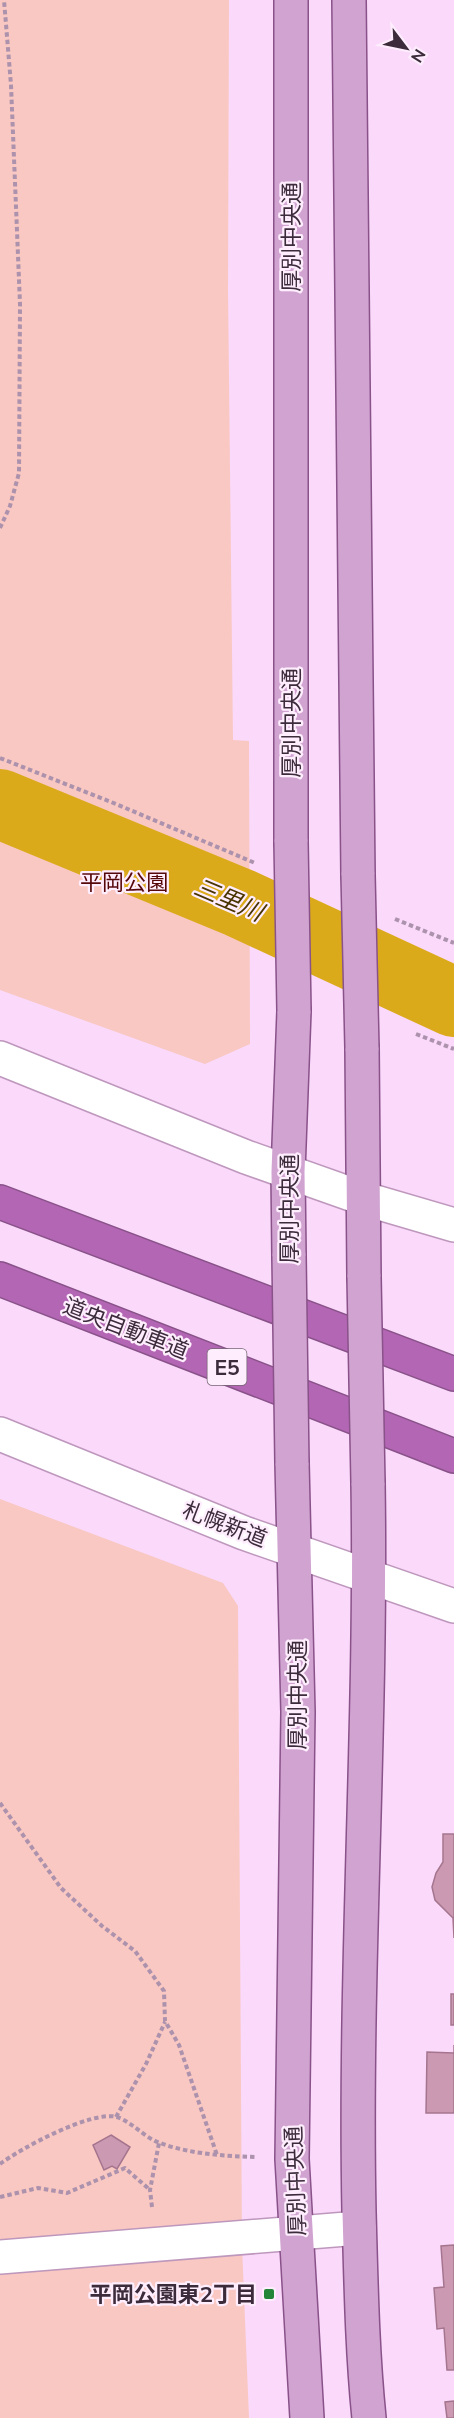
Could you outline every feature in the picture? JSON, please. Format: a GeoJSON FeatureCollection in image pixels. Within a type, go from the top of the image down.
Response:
{"type":"FeatureCollection","features":[{"type":"Feature","properties":{"kind":"highway"},"geometry":{"type":"LineString","coordinates":[[0,1202],[454,1374]]}},
{"type":"Feature","properties":{"kind":"highway","name":"道央自動車道"},"geometry":{"type":"LineString","coordinates":[[0,1279],[454,1456]]}},
{"type":"Feature","properties":{"kind":"main road","name":"厚別中央通"},"geometry":{"type":"LineString","coordinates":[[291,0],[291,842],[294,1011],[288,1172],[298,1712],[291,2159],[307,2418]]}},
{"type":"Feature","properties":{"kind":"main road"},"geometry":{"type":"LineString","coordinates":[[349,0],[352,512],[362,1048],[363,1277],[370,1576],[357,2110],[362,2347],[369,2418]]}},
{"type":"Feature","properties":{"kind":"street"},"geometry":{"type":"LineString","coordinates":[[0,1058],[288,1172],[362,1198],[454,1225]]}},
{"type":"Feature","properties":{"kind":"street","name":"札幌新道"},"geometry":{"type":"LineString","coordinates":[[0,1434],[244,1533],[454,1606]]}},
{"type":"Feature","properties":{"kind":"street"},"geometry":{"type":"LineString","coordinates":[[0,2257],[360,2228]]}},
{"type":"Feature","properties":{"kind":"path"},"geometry":{"type":"LineString","coordinates":[[0,528],[10,506],[19,473],[20,293],[13,181],[11,85],[4,0]]}},
{"type":"Feature","properties":{"kind":"path"},"geometry":{"type":"LineString","coordinates":[[0,759],[116,804],[258,865]]}},
{"type":"Feature","properties":{"kind":"path"},"geometry":{"type":"LineString","coordinates":[[416,1034],[454,1049]]}},
{"type":"Feature","properties":{"kind":"path"},"geometry":{"type":"LineString","coordinates":[[0,1803],[61,1888],[102,1926],[135,1951],[164,1991],[165,2021],[147,2064],[116,2117]]}},
{"type":"Feature","properties":{"kind":"path"},"geometry":{"type":"LineString","coordinates":[[165,2021],[179,2045],[218,2155]]}},
{"type":"Feature","properties":{"kind":"path"},"geometry":{"type":"LineString","coordinates":[[0,2162],[41,2137],[99,2119],[116,2117],[159,2143],[218,2155],[291,2159]]}},
{"type":"Feature","properties":{"kind":"path"},"geometry":{"type":"LineString","coordinates":[[155,2244],[150,2190],[159,2143]]}},
{"type":"Feature","properties":{"kind":"path"},"geometry":{"type":"LineString","coordinates":[[0,2198],[38,2188],[67,2193],[125,2168],[150,2190]]}},
{"type":"Feature","properties":{"kind":"green space","name":"平岡公園"},"geometry":{"type":"Polygon","coordinates":[[[0,0],[229,0],[228,289],[233,740],[249,741],[250,1044],[205,1064],[0,990],[0,0]]]}},
{"type":"Feature","properties":{"kind":"green space"},"geometry":{"type":"Polygon","coordinates":[[[0,1499],[223,1583],[238,1606],[242,2246],[249,2418],[0,2418],[0,1499]]]}},
{"type":"Feature","properties":{"kind":"building"},"geometry":{"type":"Polygon","coordinates":[[[443,1834],[454,1834],[454,1938],[453,1918],[435,1900],[432,1887],[436,1873],[443,1862],[443,1834]]]}},
{"type":"Feature","properties":{"kind":"building"},"geometry":{"type":"Polygon","coordinates":[[[451,1994],[454,1994],[454,2025],[451,2025],[451,1994]]]}},
{"type":"Feature","properties":{"kind":"building"},"geometry":{"type":"Polygon","coordinates":[[[427,2052],[454,2053],[454,2113],[426,2113],[427,2052]]]}},
{"type":"Feature","properties":{"kind":"building"},"geometry":{"type":"Polygon","coordinates":[[[111,2135],[130,2147],[117,2169],[112,2166],[104,2170],[93,2145],[111,2135]]]}},
{"type":"Feature","properties":{"kind":"building"},"geometry":{"type":"Polygon","coordinates":[[[454,2245],[454,2370],[447,2370],[444,2328],[437,2329],[434,2288],[444,2287],[441,2246],[454,2245]]]}},
{"type":"Feature","properties":{"kind":"building"},"geometry":{"type":"Polygon","coordinates":[[[454,2401],[454,2418],[447,2418],[445,2402],[454,2401]]]}},
{"type":"Feature","properties":{"kind":"waterway","name":"三里川"},"geometry":{"type":"LineString","coordinates":[[0,804],[240,903],[454,1002]]}},
{"type":"Feature","properties":{"kind":"place","name":"平岡公園東2丁目"},"geometry":{"type":"Point","coordinates":[269,2294]}}]}
